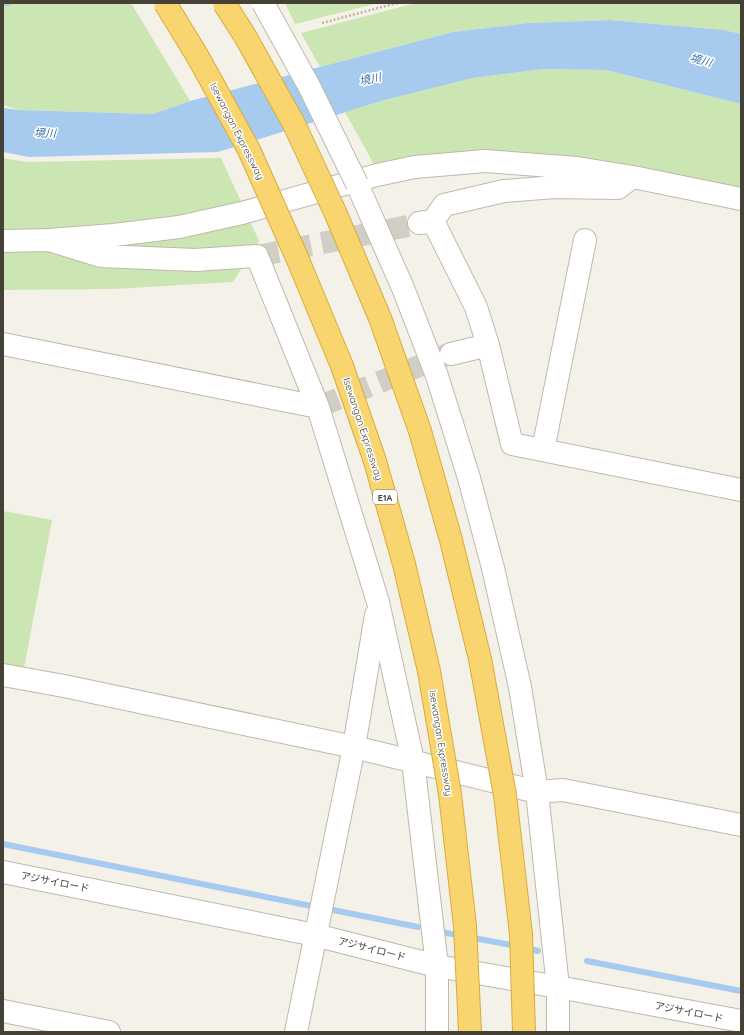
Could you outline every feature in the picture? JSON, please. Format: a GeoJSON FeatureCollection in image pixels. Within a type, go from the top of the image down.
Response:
{"type":"FeatureCollection","features":[{"type":"Feature","properties":{"kind":"highway","name":"Isewangan Expressway"},"geometry":{"type":"LineString","coordinates":[[164,3],[198,57],[249,150],[298,260],[342,366],[375,461],[404,564],[429,671],[450,794],[465,926],[470,1032]]}},
{"type":"Feature","properties":{"kind":"highway"},"geometry":{"type":"LineString","coordinates":[[224,3],[246,36],[294,124],[335,212],[380,318],[420,431],[451,540],[480,659],[505,795],[521,934],[524,1032]]}},
{"type":"Feature","properties":{"kind":"street"},"geometry":{"type":"LineString","coordinates":[[263,3],[309,86],[357,184],[403,288],[437,376],[469,478],[493,568],[520,687],[537,792],[558,987],[558,1032]]}},
{"type":"Feature","properties":{"kind":"street"},"geometry":{"type":"LineString","coordinates":[[3,241],[49,240],[114,235],[179,227],[242,214],[377,175],[415,167],[485,161],[576,168],[633,177],[741,198]]}},
{"type":"Feature","properties":{"kind":"street"},"geometry":{"type":"LineString","coordinates":[[633,177],[618,188],[555,187],[504,191],[444,205],[425,222],[476,307],[488,345],[512,444],[741,490]]}},
{"type":"Feature","properties":{"kind":"street"},"geometry":{"type":"LineString","coordinates":[[49,240],[100,256],[195,260],[257,256],[318,407],[378,602],[413,761],[437,966],[437,1032]]}},
{"type":"Feature","properties":{"kind":"street"},"geometry":{"type":"LineString","coordinates":[[543,450],[585,240]]}},
{"type":"Feature","properties":{"kind":"street"},"geometry":{"type":"LineString","coordinates":[[3,344],[318,407]]}},
{"type":"Feature","properties":{"kind":"street"},"geometry":{"type":"LineString","coordinates":[[450,354],[488,345]]}},
{"type":"Feature","properties":{"kind":"street"},"geometry":{"type":"LineString","coordinates":[[296,1032],[354,747],[378,602]]}},
{"type":"Feature","properties":{"kind":"street"},"geometry":{"type":"LineString","coordinates":[[3,675],[80,689],[354,747],[537,792],[563,790],[741,825]]}},
{"type":"Feature","properties":{"kind":"street","name":"アジサイロード"},"geometry":{"type":"LineString","coordinates":[[3,872],[315,935],[437,966],[558,987],[741,1022]]}},
{"type":"Feature","properties":{"kind":"street"},"geometry":{"type":"LineString","coordinates":[[3,1012],[109,1032]]}},
{"type":"Feature","properties":{"kind":"path"},"geometry":{"type":"LineString","coordinates":[[322,22],[397,3]]}},
{"type":"Feature","properties":{"kind":"green space"},"geometry":{"type":"Polygon","coordinates":[[[3,3],[131,3],[190,101],[153,114],[19,110],[3,105],[3,3]]]}},
{"type":"Feature","properties":{"kind":"green space"},"geometry":{"type":"Polygon","coordinates":[[[285,3],[378,3],[295,24],[285,3]]]}},
{"type":"Feature","properties":{"kind":"green space"},"geometry":{"type":"Polygon","coordinates":[[[416,3],[741,3],[741,34],[724,30],[610,20],[528,23],[453,32],[320,67],[301,33],[416,3]]]}},
{"type":"Feature","properties":{"kind":"green space"},"geometry":{"type":"Polygon","coordinates":[[[544,69],[606,70],[741,104],[741,192],[631,169],[376,168],[345,112],[381,101],[473,78],[544,69]]]}},
{"type":"Feature","properties":{"kind":"green space"},"geometry":{"type":"Polygon","coordinates":[[[3,158],[27,162],[221,158],[259,241],[233,282],[113,289],[3,290],[3,158]]]}},
{"type":"Feature","properties":{"kind":"green space"},"geometry":{"type":"Polygon","coordinates":[[[3,511],[52,520],[24,668],[3,664],[3,511]]]}},
{"type":"Feature","properties":{"kind":"water","name":"境川"},"geometry":{"type":"Polygon","coordinates":[[[610,20],[724,30],[741,34],[741,104],[606,70],[544,69],[473,78],[381,101],[218,152],[29,157],[3,152],[3,108],[19,110],[153,114],[190,101],[453,32],[528,23],[610,20]]]}},
{"type":"Feature","properties":{"kind":"waterway"},"geometry":{"type":"LineString","coordinates":[[3,3],[8,3]]}},
{"type":"Feature","properties":{"kind":"waterway"},"geometry":{"type":"LineString","coordinates":[[3,844],[311,906]]}},
{"type":"Feature","properties":{"kind":"waterway"},"geometry":{"type":"LineString","coordinates":[[328,909],[418,927]]}},
{"type":"Feature","properties":{"kind":"waterway"},"geometry":{"type":"LineString","coordinates":[[441,932],[517,946]]}},
{"type":"Feature","properties":{"kind":"waterway"},"geometry":{"type":"LineString","coordinates":[[526,948],[538,951]]}},
{"type":"Feature","properties":{"kind":"waterway"},"geometry":{"type":"LineString","coordinates":[[587,961],[741,991]]}},
{"type":"Feature","properties":{"kind":"tunnel"},"geometry":{"type":"LineString","coordinates":[[257,256],[418,224]]}},
{"type":"Feature","properties":{"kind":"tunnel"},"geometry":{"type":"LineString","coordinates":[[318,407],[449,354]]}}]}
